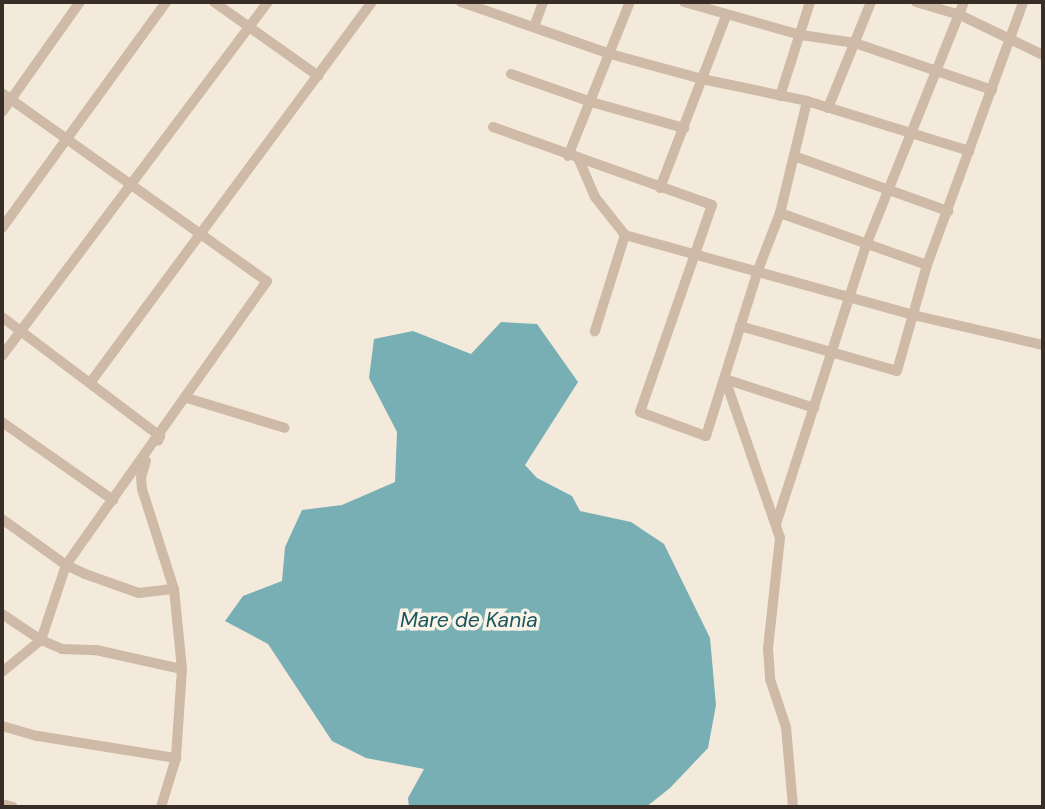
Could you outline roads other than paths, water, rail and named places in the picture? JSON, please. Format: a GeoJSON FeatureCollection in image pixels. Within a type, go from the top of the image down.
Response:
{"type":"FeatureCollection","features":[{"type":"Feature","properties":{"kind":"street"},"geometry":{"type":"LineString","coordinates":[[2,112],[6,96],[80,2]]}},
{"type":"Feature","properties":{"kind":"street"},"geometry":{"type":"LineString","coordinates":[[2,228],[166,2]]}},
{"type":"Feature","properties":{"kind":"street"},"geometry":{"type":"LineString","coordinates":[[214,2],[318,76]]}},
{"type":"Feature","properties":{"kind":"street"},"geometry":{"type":"LineString","coordinates":[[2,356],[268,2]]}},
{"type":"Feature","properties":{"kind":"street"},"geometry":{"type":"LineString","coordinates":[[90,383],[372,2]]}},
{"type":"Feature","properties":{"kind":"street"},"geometry":{"type":"LineString","coordinates":[[463,2],[610,54],[702,79],[807,101],[970,151]]}},
{"type":"Feature","properties":{"kind":"street"},"geometry":{"type":"LineString","coordinates":[[534,27],[543,2]]}},
{"type":"Feature","properties":{"kind":"street"},"geometry":{"type":"LineString","coordinates":[[630,2],[591,102],[574,158],[595,197],[625,235],[850,295],[913,315],[1043,345]]}},
{"type":"Feature","properties":{"kind":"street"},"geometry":{"type":"LineString","coordinates":[[684,2],[801,35],[855,43],[992,90]]}},
{"type":"Feature","properties":{"kind":"street"},"geometry":{"type":"LineString","coordinates":[[780,96],[810,2]]}},
{"type":"Feature","properties":{"kind":"street"},"geometry":{"type":"LineString","coordinates":[[828,108],[871,2]]}},
{"type":"Feature","properties":{"kind":"street"},"geometry":{"type":"LineString","coordinates":[[916,2],[960,15],[1043,55]]}},
{"type":"Feature","properties":{"kind":"street"},"geometry":{"type":"LineString","coordinates":[[776,524],[867,243],[964,2]]}},
{"type":"Feature","properties":{"kind":"street"},"geometry":{"type":"LineString","coordinates":[[740,326],[833,350],[897,371],[927,265],[1023,2]]}},
{"type":"Feature","properties":{"kind":"street"},"geometry":{"type":"LineString","coordinates":[[660,188],[726,16]]}},
{"type":"Feature","properties":{"kind":"street"},"geometry":{"type":"LineString","coordinates":[[511,74],[591,102],[684,128]]}},
{"type":"Feature","properties":{"kind":"street"},"geometry":{"type":"LineString","coordinates":[[2,672],[41,640],[66,565],[187,398],[267,281],[6,96]]}},
{"type":"Feature","properties":{"kind":"street"},"geometry":{"type":"LineString","coordinates":[[493,127],[712,205],[640,412],[706,436],[758,270],[780,213],[807,101]]}},
{"type":"Feature","properties":{"kind":"street"},"geometry":{"type":"LineString","coordinates":[[794,156],[948,211]]}},
{"type":"Feature","properties":{"kind":"street"},"geometry":{"type":"LineString","coordinates":[[780,213],[927,265]]}},
{"type":"Feature","properties":{"kind":"street"},"geometry":{"type":"LineString","coordinates":[[595,331],[625,235]]}},
{"type":"Feature","properties":{"kind":"street"},"geometry":{"type":"LineString","coordinates":[[2,317],[160,436]]}},
{"type":"Feature","properties":{"kind":"street"},"geometry":{"type":"LineString","coordinates":[[725,379],[814,408]]}},
{"type":"Feature","properties":{"kind":"street"},"geometry":{"type":"LineString","coordinates":[[725,379],[780,538],[768,648],[769,668],[786,727],[793,807]]}},
{"type":"Feature","properties":{"kind":"street"},"geometry":{"type":"LineString","coordinates":[[187,398],[285,428]]}},
{"type":"Feature","properties":{"kind":"street"},"geometry":{"type":"LineString","coordinates":[[2,422],[113,500]]}},
{"type":"Feature","properties":{"kind":"street"},"geometry":{"type":"LineString","coordinates":[[160,436],[146,461],[141,482],[174,589],[183,669],[176,758],[161,807]]}},
{"type":"Feature","properties":{"kind":"street"},"geometry":{"type":"LineString","coordinates":[[2,519],[66,565],[139,593],[174,589]]}},
{"type":"Feature","properties":{"kind":"street"},"geometry":{"type":"LineString","coordinates":[[2,614],[41,640],[62,649],[96,650],[183,669]]}},
{"type":"Feature","properties":{"kind":"street"},"geometry":{"type":"LineString","coordinates":[[2,726],[86,744],[176,758]]}},
{"type":"Feature","properties":{"kind":"street"},"geometry":{"type":"LineString","coordinates":[[2,804],[13,807]]}},
{"type":"Feature","properties":{"kind":"water","name":"Mare de Kania"},"geometry":{"type":"Polygon","coordinates":[[[501,322],[537,324],[578,382],[525,465],[537,478],[572,496],[580,511],[631,522],[664,544],[710,638],[716,705],[708,748],[670,788],[646,807],[409,807],[408,798],[424,769],[366,758],[332,741],[268,644],[225,621],[243,596],[282,581],[285,547],[302,510],[342,505],[395,482],[397,432],[369,378],[374,339],[413,331],[471,354],[501,322]]]}}]}
